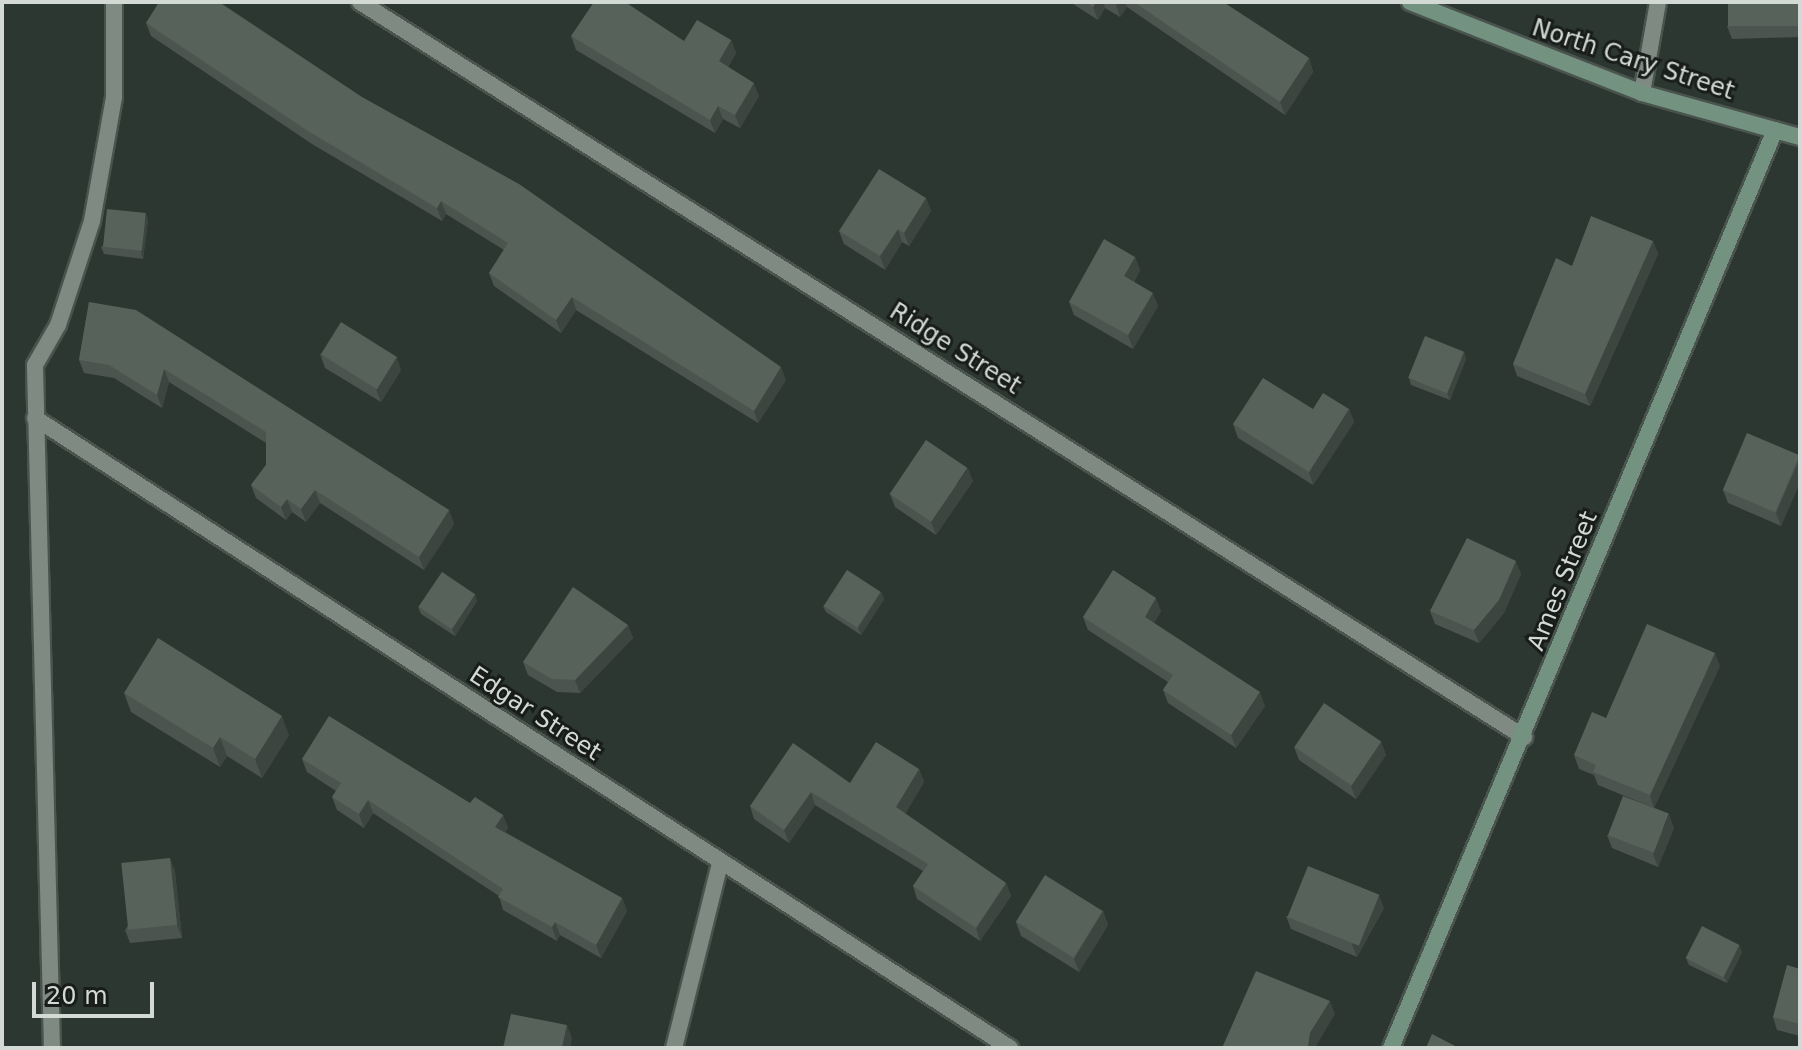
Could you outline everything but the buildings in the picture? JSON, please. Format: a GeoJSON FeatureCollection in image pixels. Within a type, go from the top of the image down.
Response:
{"type":"FeatureCollection","features":[{"type":"Feature","properties":{"kind":"street"},"geometry":{"type":"LineString","coordinates":[[52,1048],[35,365],[58,325],[92,221],[114,97],[114,2]]}},
{"type":"Feature","properties":{"kind":"street","name":"Ridge Street"},"geometry":{"type":"LineString","coordinates":[[360,2],[1524,737]]}},
{"type":"Feature","properties":{"kind":"street","name":"North Cary Street"},"geometry":{"type":"LineString","coordinates":[[1410,2],[1642,93],[1800,137]]}},
{"type":"Feature","properties":{"kind":"street"},"geometry":{"type":"LineString","coordinates":[[1642,93],[1658,2]]}},
{"type":"Feature","properties":{"kind":"street","name":"Ames Street"},"geometry":{"type":"LineString","coordinates":[[1391,1048],[1524,737],[1775,130]]}},
{"type":"Feature","properties":{"kind":"street","name":"Edgar Street"},"geometry":{"type":"LineString","coordinates":[[35,418],[1010,1048]]}},
{"type":"Feature","properties":{"kind":"street"},"geometry":{"type":"LineString","coordinates":[[674,1048],[720,863]]}}]}
